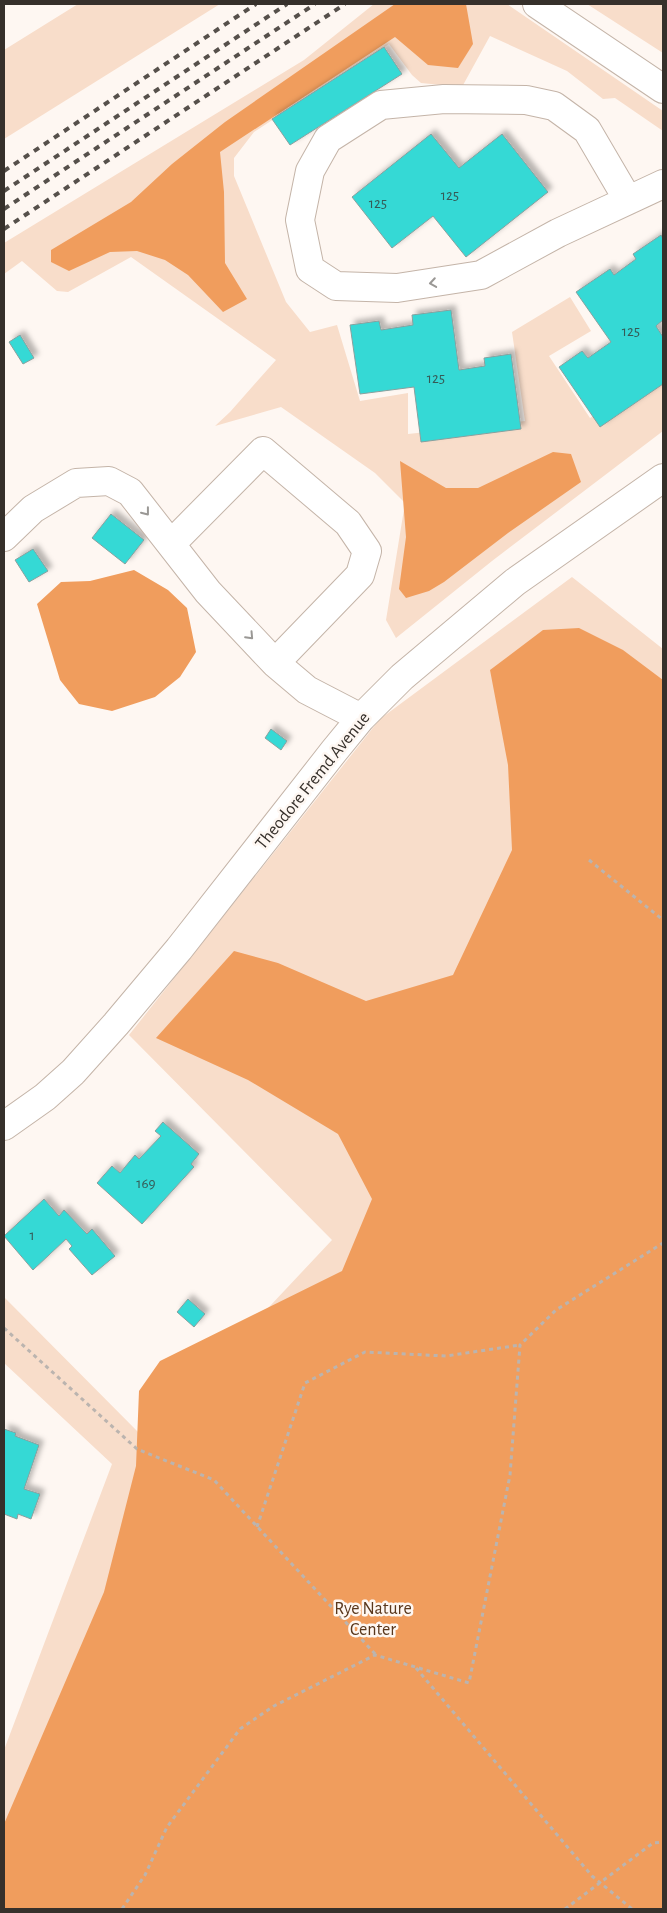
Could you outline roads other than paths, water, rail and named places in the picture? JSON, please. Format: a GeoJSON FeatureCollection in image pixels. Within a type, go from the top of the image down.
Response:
{"type":"FeatureCollection","features":[{"type":"Feature","properties":{"kind":"street"},"geometry":{"type":"LineString","coordinates":[[536,4],[663,89]]}},
{"type":"Feature","properties":{"kind":"street"},"geometry":{"type":"LineString","coordinates":[[628,200],[587,130],[554,106],[526,100],[444,99],[381,105],[328,139],[310,170],[300,220],[310,269],[336,286],[397,288],[481,275],[558,233],[663,184]]}},
{"type":"Feature","properties":{"kind":"street"},"geometry":{"type":"LineString","coordinates":[[171,544],[263,452],[348,523],[367,551],[360,574],[275,663]]}},
{"type":"Feature","properties":{"kind":"street","name":"Theodore Fremd Avenue"},"geometry":{"type":"LineString","coordinates":[[4,1126],[45,1097],[73,1072],[116,1024],[179,949],[361,718],[402,677],[515,582],[663,478]]}},
{"type":"Feature","properties":{"kind":"street"},"geometry":{"type":"LineString","coordinates":[[4,537],[33,509],[76,483],[109,481],[130,492],[208,592],[275,663],[307,690],[361,718]]}},
{"type":"Feature","properties":{"kind":"railway"},"geometry":{"type":"LineString","coordinates":[[4,171],[256,4]]}},
{"type":"Feature","properties":{"kind":"railway"},"geometry":{"type":"LineString","coordinates":[[4,191],[287,4]]}},
{"type":"Feature","properties":{"kind":"railway"},"geometry":{"type":"LineString","coordinates":[[4,209],[315,4]]}},
{"type":"Feature","properties":{"kind":"railway"},"geometry":{"type":"LineString","coordinates":[[4,229],[345,4]]}},
{"type":"Feature","properties":{"kind":"park label","name":"Rye Nature Center"},"geometry":{"type":"Point","coordinates":[373,1619]}}]}
